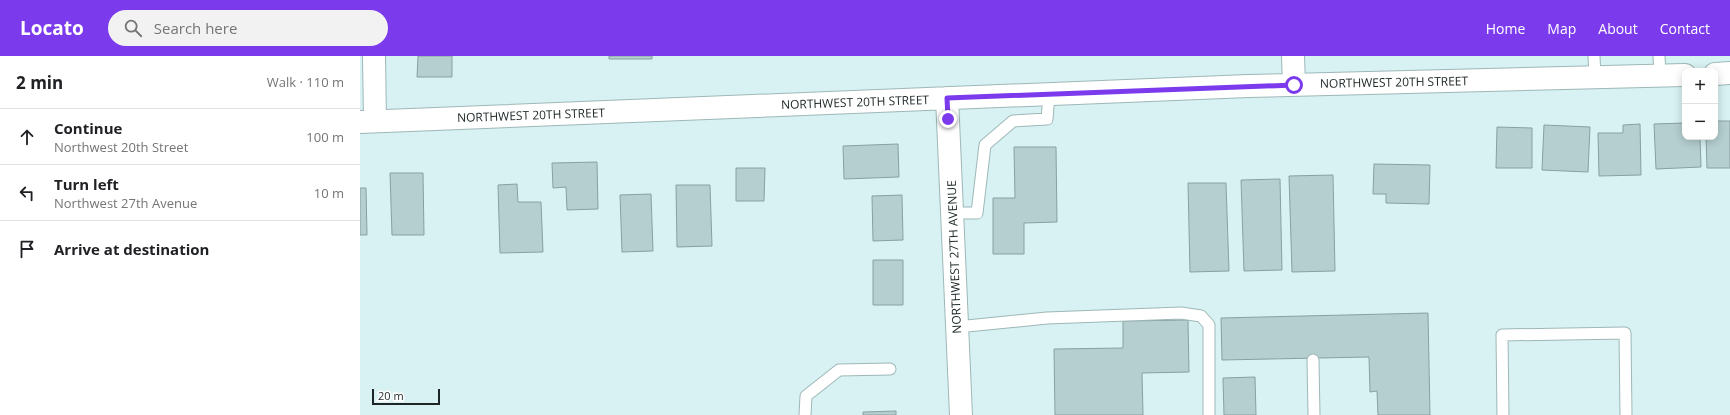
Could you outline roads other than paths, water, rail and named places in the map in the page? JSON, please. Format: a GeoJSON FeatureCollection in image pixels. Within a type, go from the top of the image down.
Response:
{"type":"FeatureCollection","features":[{"type":"Feature","properties":{"kind":"street"},"geometry":{"type":"LineString","coordinates":[[368,121],[374,56]]}},
{"type":"Feature","properties":{"kind":"street"},"geometry":{"type":"LineString","coordinates":[[1293,56],[1294,85]]}},
{"type":"Feature","properties":{"kind":"street","name":"NORTHWEST 20TH STREET"},"geometry":{"type":"LineString","coordinates":[[368,121],[1294,85],[1594,66],[1660,66],[1682,74]]}},
{"type":"Feature","properties":{"kind":"street"},"geometry":{"type":"LineString","coordinates":[[1718,74],[1730,74]]}},
{"type":"Feature","properties":{"kind":"street","name":"NORTHWEST 27TH AVENUE"},"geometry":{"type":"LineString","coordinates":[[947,98],[961,415]]}},
{"type":"Feature","properties":{"kind":"lane"},"geometry":{"type":"LineString","coordinates":[[952,213],[977,213],[985,145],[1013,121],[1047,120],[1049,94]]}},
{"type":"Feature","properties":{"kind":"lane"},"geometry":{"type":"LineString","coordinates":[[957,327],[1047,318],[1181,313],[1201,316],[1209,325],[1209,415]]}},
{"type":"Feature","properties":{"kind":"lane"},"geometry":{"type":"LineString","coordinates":[[1503,415],[1502,335],[1625,333],[1626,415]]}},
{"type":"Feature","properties":{"kind":"lane"},"geometry":{"type":"LineString","coordinates":[[1312,360],[1314,415]]}},
{"type":"Feature","properties":{"kind":"lane"},"geometry":{"type":"LineString","coordinates":[[805,415],[806,396],[839,370],[890,369]]}}]}
